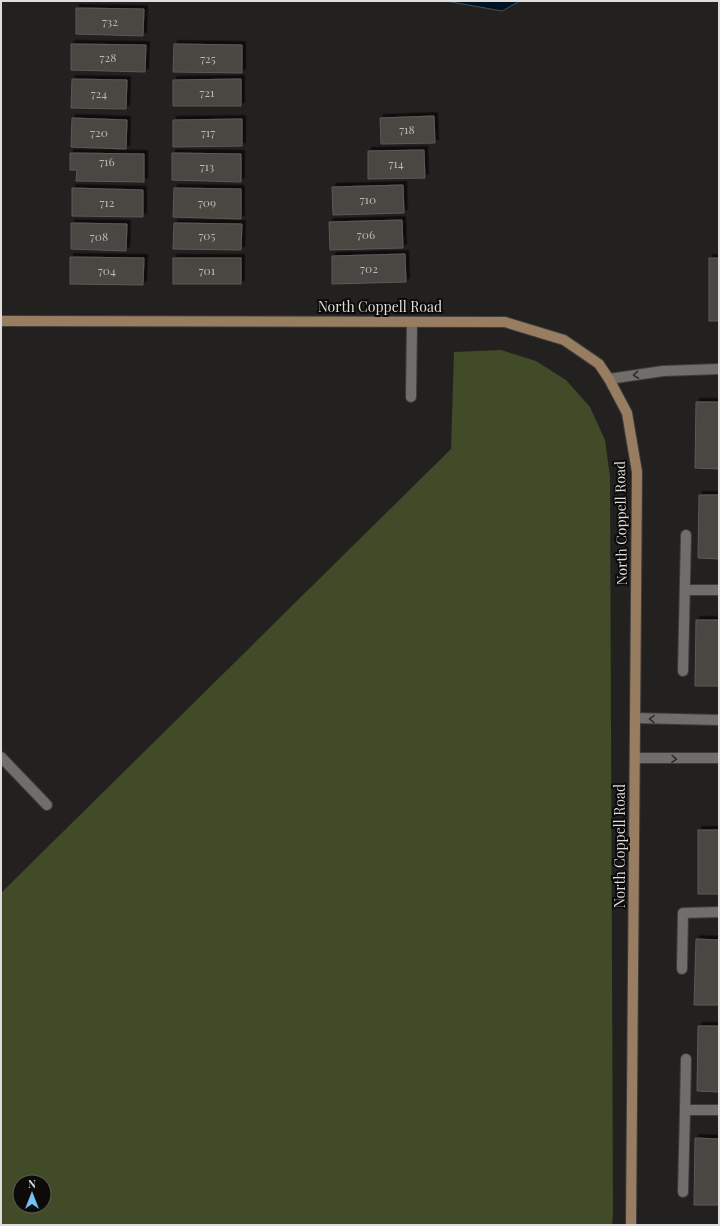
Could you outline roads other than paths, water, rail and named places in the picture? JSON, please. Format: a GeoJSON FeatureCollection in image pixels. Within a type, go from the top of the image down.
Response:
{"type":"FeatureCollection","features":[{"type":"Feature","properties":{"kind":"street","name":"North Coppell Road"},"geometry":{"type":"LineString","coordinates":[[1,321],[505,322],[564,340],[599,364],[609,379],[627,413],[637,472],[631,1225]]}},
{"type":"Feature","properties":{"kind":"street"},"geometry":{"type":"LineString","coordinates":[[411,397],[412,322]]}},
{"type":"Feature","properties":{"kind":"street"},"geometry":{"type":"LineString","coordinates":[[609,379],[663,371],[719,369]]}},
{"type":"Feature","properties":{"kind":"street"},"geometry":{"type":"LineString","coordinates":[[683,671],[686,535]]}},
{"type":"Feature","properties":{"kind":"street"},"geometry":{"type":"LineString","coordinates":[[685,590],[719,590]]}},
{"type":"Feature","properties":{"kind":"street"},"geometry":{"type":"LineString","coordinates":[[635,718],[719,720]]}},
{"type":"Feature","properties":{"kind":"street"},"geometry":{"type":"LineString","coordinates":[[1,757],[48,805]]}},
{"type":"Feature","properties":{"kind":"street"},"geometry":{"type":"LineString","coordinates":[[635,758],[719,758]]}},
{"type":"Feature","properties":{"kind":"street"},"geometry":{"type":"LineString","coordinates":[[682,969],[683,912],[719,912]]}},
{"type":"Feature","properties":{"kind":"street"},"geometry":{"type":"LineString","coordinates":[[682,1192],[686,1059]]}},
{"type":"Feature","properties":{"kind":"street"},"geometry":{"type":"LineString","coordinates":[[685,1110],[719,1110]]}},
{"type":"Feature","properties":{"kind":"water"},"geometry":{"type":"Polygon","coordinates":[[[446,1],[520,1],[502,11],[446,1]]]}}]}
